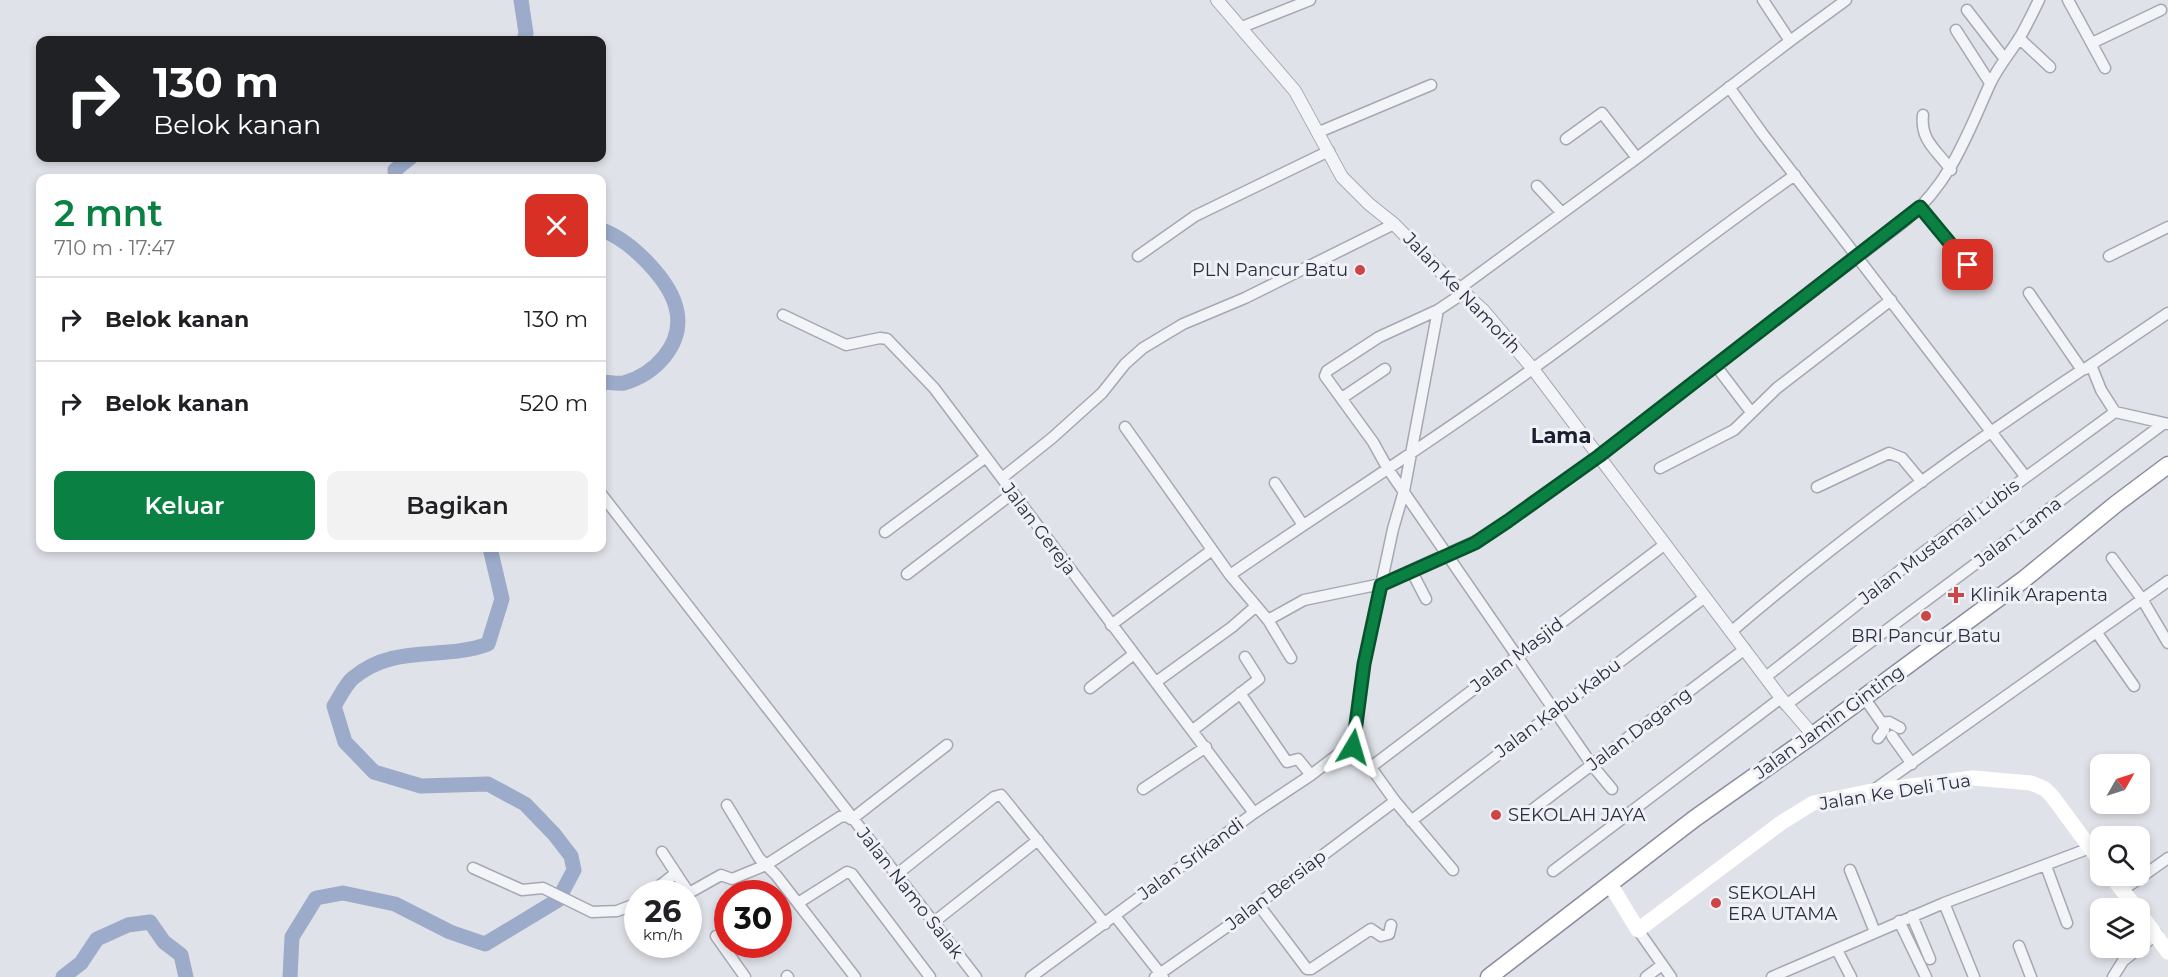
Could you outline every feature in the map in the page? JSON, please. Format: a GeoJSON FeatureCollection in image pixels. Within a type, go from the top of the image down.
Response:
{"type":"FeatureCollection","features":[{"type":"Feature","properties":{"kind":"highway","name":"Jalan Jamin Ginting"},"geometry":{"type":"LineString","coordinates":[[1489,977],[1694,819],[1813,735],[2023,580],[2168,465]]}},
{"type":"Feature","properties":{"kind":"main road","name":"Jalan Ke Deli Tua"},"geometry":{"type":"LineString","coordinates":[[1638,930],[1781,823],[1814,803],[1872,791],[1973,778],[2031,783],[2045,789],[2052,796],[2090,848]]}},
{"type":"Feature","properties":{"kind":"main road"},"geometry":{"type":"LineString","coordinates":[[1610,884],[1638,930]]}},
{"type":"Feature","properties":{"kind":"main road"},"geometry":{"type":"LineString","coordinates":[[2120,886],[2129,898]]}},
{"type":"Feature","properties":{"kind":"main road"},"geometry":{"type":"LineString","coordinates":[[2150,925],[2168,952]]}},
{"type":"Feature","properties":{"kind":"street","name":"Jalan Ke Namorih"},"geometry":{"type":"LineString","coordinates":[[1217,0],[1295,92],[1319,132],[1341,177],[1394,224],[1462,290],[1533,369],[1664,545],[1784,701],[1813,735]]}},
{"type":"Feature","properties":{"kind":"street"},"geometry":{"type":"LineString","coordinates":[[1242,27],[1310,0]]}},
{"type":"Feature","properties":{"kind":"street"},"geometry":{"type":"LineString","coordinates":[[1763,0],[1790,41]]}},
{"type":"Feature","properties":{"kind":"street"},"geometry":{"type":"LineString","coordinates":[[1612,789],[1592,765],[1556,709],[1516,656],[1388,470],[1373,442],[1326,378],[1327,371],[1379,337],[1438,310],[1562,213],[1846,0]]}},
{"type":"Feature","properties":{"kind":"street"},"geometry":{"type":"LineString","coordinates":[[1268,620],[1304,600],[1381,585],[1487,536],[1599,456],[1859,257],[1920,207],[1951,170],[1979,113],[1990,83],[2019,38],[2039,0]]}},
{"type":"Feature","properties":{"kind":"street"},"geometry":{"type":"LineString","coordinates":[[2068,0],[2105,68]]}},
{"type":"Feature","properties":{"kind":"street"},"geometry":{"type":"LineString","coordinates":[[1967,10],[2004,58]]}},
{"type":"Feature","properties":{"kind":"street"},"geometry":{"type":"LineString","coordinates":[[2092,43],[2161,10]]}},
{"type":"Feature","properties":{"kind":"street"},"geometry":{"type":"LineString","coordinates":[[1956,30],[1990,83]]}},
{"type":"Feature","properties":{"kind":"street"},"geometry":{"type":"LineString","coordinates":[[2019,38],[2050,67]]}},
{"type":"Feature","properties":{"kind":"street"},"geometry":{"type":"LineString","coordinates":[[1319,132],[1431,86]]}},
{"type":"Feature","properties":{"kind":"street"},"geometry":{"type":"LineString","coordinates":[[1729,87],[2025,476]]}},
{"type":"Feature","properties":{"kind":"street"},"geometry":{"type":"LineString","coordinates":[[1566,139],[1602,113],[1637,158]]}},
{"type":"Feature","properties":{"kind":"street"},"geometry":{"type":"LineString","coordinates":[[1923,115],[1922,128],[1926,138],[1951,170]]}},
{"type":"Feature","properties":{"kind":"street"},"geometry":{"type":"LineString","coordinates":[[1138,256],[1194,216],[1329,151]]}},
{"type":"Feature","properties":{"kind":"street"},"geometry":{"type":"LineString","coordinates":[[1230,575],[1388,470],[1533,369],[1719,228],[1795,175]]}},
{"type":"Feature","properties":{"kind":"street"},"geometry":{"type":"LineString","coordinates":[[1537,186],[1562,213]]}},
{"type":"Feature","properties":{"kind":"street"},"geometry":{"type":"LineString","coordinates":[[1920,207],[1968,265]]}},
{"type":"Feature","properties":{"kind":"street"},"geometry":{"type":"LineString","coordinates":[[1002,478],[1052,438],[1102,393],[1125,364],[1143,348],[1183,324],[1245,298],[1394,224]]}},
{"type":"Feature","properties":{"kind":"street"},"geometry":{"type":"LineString","coordinates":[[2109,256],[2168,227]]}},
{"type":"Feature","properties":{"kind":"street"},"geometry":{"type":"LineString","coordinates":[[2029,293],[2087,368],[2115,412],[2166,424]]}},
{"type":"Feature","properties":{"kind":"street"},"geometry":{"type":"LineString","coordinates":[[1660,468],[1730,433],[1777,388],[1891,300]]}},
{"type":"Feature","properties":{"kind":"street"},"geometry":{"type":"LineString","coordinates":[[1438,310],[1404,491],[1393,529],[1364,664],[1353,747],[1359,751],[1395,801],[1453,870]]}},
{"type":"Feature","properties":{"kind":"street"},"geometry":{"type":"LineString","coordinates":[[1732,631],[1806,567],[1991,430],[2168,313]]}},
{"type":"Feature","properties":{"kind":"street","name":"Jalan Gereja"},"geometry":{"type":"LineString","coordinates":[[783,315],[846,345],[879,338],[887,339],[934,388],[1254,813]]}},
{"type":"Feature","properties":{"kind":"street"},"geometry":{"type":"LineString","coordinates":[[1716,366],[1751,412]]}},
{"type":"Feature","properties":{"kind":"street"},"geometry":{"type":"LineString","coordinates":[[1342,398],[1385,369]]}},
{"type":"Feature","properties":{"kind":"street","name":"Jalan Mustamal Lubis"},"geometry":{"type":"LineString","coordinates":[[1767,676],[1921,560],[2025,476],[2115,412]]}},
{"type":"Feature","properties":{"kind":"street","name":"Jalan Lama"},"geometry":{"type":"LineString","coordinates":[[1553,871],[2166,424]]}},
{"type":"Feature","properties":{"kind":"street"},"geometry":{"type":"LineString","coordinates":[[1125,427],[1230,575],[1268,620],[1291,658]]}},
{"type":"Feature","properties":{"kind":"street"},"geometry":{"type":"LineString","coordinates":[[1817,487],[1889,453],[1902,458],[1922,482]]}},
{"type":"Feature","properties":{"kind":"street"},"geometry":{"type":"LineString","coordinates":[[885,532],[986,457]]}},
{"type":"Feature","properties":{"kind":"street"},"geometry":{"type":"LineString","coordinates":[[1275,483],[1303,525]]}},
{"type":"Feature","properties":{"kind":"street"},"geometry":{"type":"LineString","coordinates":[[907,574],[1013,493]]}},
{"type":"Feature","properties":{"kind":"street"},"geometry":{"type":"LineString","coordinates":[[606,500],[852,819]]}},
{"type":"Feature","properties":{"kind":"street","name":"Jalan Masjid"},"geometry":{"type":"LineString","coordinates":[[1371,767],[1664,545]]}},
{"type":"Feature","properties":{"kind":"street"},"geometry":{"type":"LineString","coordinates":[[1111,625],[1212,550]]}},
{"type":"Feature","properties":{"kind":"street"},"geometry":{"type":"LineString","coordinates":[[2112,558],[2142,599],[2168,643]]}},
{"type":"Feature","properties":{"kind":"street"},"geometry":{"type":"LineString","coordinates":[[1412,572],[1426,599]]}},
{"type":"Feature","properties":{"kind":"street"},"geometry":{"type":"LineString","coordinates":[[1872,791],[2142,599],[2166,585]]}},
{"type":"Feature","properties":{"kind":"street","name":"Jalan Kabu Kabu"},"geometry":{"type":"LineString","coordinates":[[1411,821],[1705,597]]}},
{"type":"Feature","properties":{"kind":"street"},"geometry":{"type":"LineString","coordinates":[[1156,682],[1232,627],[1255,607]]}},
{"type":"Feature","properties":{"kind":"street"},"geometry":{"type":"LineString","coordinates":[[2097,633],[2134,686]]}},
{"type":"Feature","properties":{"kind":"street","name":"Jalan Dagang"},"geometry":{"type":"LineString","coordinates":[[1532,810],[1745,649]]}},
{"type":"Feature","properties":{"kind":"street"},"geometry":{"type":"LineString","coordinates":[[1090,688],[1134,654]]}},
{"type":"Feature","properties":{"kind":"street"},"geometry":{"type":"LineString","coordinates":[[1193,730],[1259,679],[1245,657]]}},
{"type":"Feature","properties":{"kind":"street"},"geometry":{"type":"LineString","coordinates":[[1240,693],[1287,762],[1298,759],[1311,775]]}},
{"type":"Feature","properties":{"kind":"street"},"geometry":{"type":"LineString","coordinates":[[1863,696],[1882,723],[1884,730],[1878,738]]}},
{"type":"Feature","properties":{"kind":"street"},"geometry":{"type":"LineString","coordinates":[[1882,723],[1889,722],[1900,728]]}},
{"type":"Feature","properties":{"kind":"street"},"geometry":{"type":"LineString","coordinates":[[1892,736],[1912,764]]}},
{"type":"Feature","properties":{"kind":"street","name":"Jalan Namo Salak"},"geometry":{"type":"LineString","coordinates":[[946,745],[852,819],[976,977]]}},
{"type":"Feature","properties":{"kind":"street"},"geometry":{"type":"LineString","coordinates":[[1143,789],[1206,747]]}},
{"type":"Feature","properties":{"kind":"street","name":"Jalan Srikandi"},"geometry":{"type":"LineString","coordinates":[[1031,977],[1254,813],[1345,749],[1353,747]]}},
{"type":"Feature","properties":{"kind":"street"},"geometry":{"type":"LineString","coordinates":[[896,875],[994,797],[1001,795],[1105,924]]}},
{"type":"Feature","properties":{"kind":"street","name":"Jalan Bersiap"},"geometry":{"type":"LineString","coordinates":[[1160,976],[1395,801]]}},
{"type":"Feature","properties":{"kind":"street"},"geometry":{"type":"LineString","coordinates":[[727,805],[752,849],[798,903],[855,977]]}},
{"type":"Feature","properties":{"kind":"street"},"geometry":{"type":"LineString","coordinates":[[662,852],[688,893],[721,875],[732,879],[766,865],[840,817],[848,816],[852,819]]}},
{"type":"Feature","properties":{"kind":"street"},"geometry":{"type":"LineString","coordinates":[[934,922],[1038,840]]}},
{"type":"Feature","properties":{"kind":"street"},"geometry":{"type":"LineString","coordinates":[[1772,977],[1899,921],[2090,848]]}},
{"type":"Feature","properties":{"kind":"street"},"geometry":{"type":"LineString","coordinates":[[2123,890],[2168,858]]}},
{"type":"Feature","properties":{"kind":"street"},"geometry":{"type":"LineString","coordinates":[[2046,866],[2067,923]]}},
{"type":"Feature","properties":{"kind":"street"},"geometry":{"type":"LineString","coordinates":[[473,868],[522,890],[543,888],[592,912],[624,908]]}},
{"type":"Feature","properties":{"kind":"street"},"geometry":{"type":"LineString","coordinates":[[1850,870],[1875,933]]}},
{"type":"Feature","properties":{"kind":"street"},"geometry":{"type":"LineString","coordinates":[[798,903],[832,880],[847,872],[852,874],[930,977]]}},
{"type":"Feature","properties":{"kind":"street"},"geometry":{"type":"LineString","coordinates":[[667,880],[676,873]]}},
{"type":"Feature","properties":{"kind":"street"},"geometry":{"type":"LineString","coordinates":[[1944,903],[1974,977]]}},
{"type":"Feature","properties":{"kind":"street"},"geometry":{"type":"LineString","coordinates":[[1258,904],[1307,969],[1311,969],[1371,929],[1380,936],[1389,934],[1391,925]]}},
{"type":"Feature","properties":{"kind":"street"},"geometry":{"type":"LineString","coordinates":[[1115,916],[1160,976]]}},
{"type":"Feature","properties":{"kind":"street"},"geometry":{"type":"LineString","coordinates":[[1912,916],[1930,959]]}},
{"type":"Feature","properties":{"kind":"street"},"geometry":{"type":"LineString","coordinates":[[1899,921],[1926,977]]}},
{"type":"Feature","properties":{"kind":"street"},"geometry":{"type":"LineString","coordinates":[[1638,930],[1671,977]]}},
{"type":"Feature","properties":{"kind":"street"},"geometry":{"type":"LineString","coordinates":[[2113,977],[2123,961],[2157,934]]}},
{"type":"Feature","properties":{"kind":"street"},"geometry":{"type":"LineString","coordinates":[[2019,946],[2031,977]]}},
{"type":"Feature","properties":{"kind":"street"},"geometry":{"type":"LineString","coordinates":[[1837,950],[1851,977]]}},
{"type":"Feature","properties":{"kind":"street"},"geometry":{"type":"LineString","coordinates":[[732,958],[745,977]]}},
{"type":"Feature","properties":{"kind":"street"},"geometry":{"type":"LineString","coordinates":[[1646,977],[1662,965]]}},
{"type":"Feature","properties":{"kind":"waterway"},"geometry":{"type":"LineString","coordinates":[[521,0],[525,36]]}},
{"type":"Feature","properties":{"kind":"waterway"},"geometry":{"type":"LineString","coordinates":[[396,174],[395,170],[405,162]]}},
{"type":"Feature","properties":{"kind":"waterway"},"geometry":{"type":"LineString","coordinates":[[606,232],[637,252],[658,275],[673,300],[678,324],[671,347],[656,365],[646,373],[624,383],[606,382]]}},
{"type":"Feature","properties":{"kind":"waterway"},"geometry":{"type":"LineString","coordinates":[[290,977],[292,937],[316,898],[343,893],[395,904],[450,932],[485,944],[558,900],[574,870],[571,856],[554,834],[525,804],[488,784],[421,786],[374,772],[345,742],[334,706],[353,678],[385,660],[402,656],[453,652],[488,644],[502,599],[491,552]]}},
{"type":"Feature","properties":{"kind":"waterway"},"geometry":{"type":"LineString","coordinates":[[63,977],[81,963],[97,939],[128,925],[150,922],[164,942],[181,955],[186,977]]}},
{"type":"Feature","properties":{"kind":"place","name":"PLN Pancur Batu"},"geometry":{"type":"Point","coordinates":[1360,270]}},
{"type":"Feature","properties":{"kind":"place","name":"Klinik Arapenta"},"geometry":{"type":"Point","coordinates":[1956,595]}},
{"type":"Feature","properties":{"kind":"place","name":"BRI Pancur Batu"},"geometry":{"type":"Point","coordinates":[1926,616]}},
{"type":"Feature","properties":{"kind":"place","name":"SEKOLAH JAYA"},"geometry":{"type":"Point","coordinates":[1496,815]}},
{"type":"Feature","properties":{"kind":"place","name":"SEKOLAH ERA UTAMA"},"geometry":{"type":"Point","coordinates":[1716,903]}},
{"type":"Feature","properties":{"kind":"district","name":"Lama"},"geometry":{"type":"Point","coordinates":[1561,436]}},
{"type":"Feature","properties":{"kind":"route"},"geometry":{"type":"LineString","coordinates":[[1353,747],[1364,664],[1381,585],[1487,536],[1599,456],[1859,257],[1920,207],[1968,265]]}}]}
